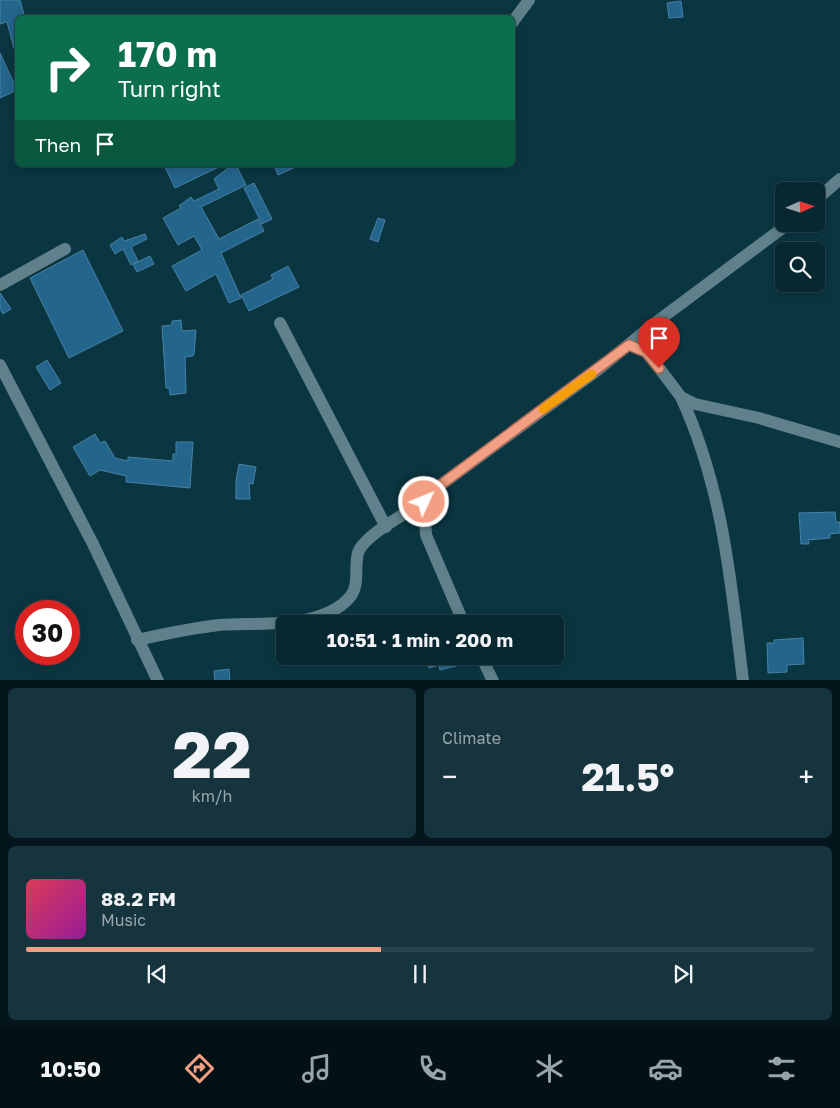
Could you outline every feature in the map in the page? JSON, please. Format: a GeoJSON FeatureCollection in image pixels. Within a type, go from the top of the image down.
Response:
{"type":"FeatureCollection","features":[{"type":"Feature","properties":{"kind":"street"},"geometry":{"type":"LineString","coordinates":[[515,19],[529,0]]}},
{"type":"Feature","properties":{"kind":"street"},"geometry":{"type":"LineString","coordinates":[[825,192],[840,179]]}},
{"type":"Feature","properties":{"kind":"street"},"geometry":{"type":"LineString","coordinates":[[137,640],[212,626],[278,624],[322,615],[340,605],[351,596],[355,586],[358,552],[363,544],[424,502],[431,492],[777,232]]}},
{"type":"Feature","properties":{"kind":"street"},"geometry":{"type":"LineString","coordinates":[[0,285],[65,249]]}},
{"type":"Feature","properties":{"kind":"street"},"geometry":{"type":"LineString","coordinates":[[280,323],[386,527]]}},
{"type":"Feature","properties":{"kind":"street"},"geometry":{"type":"LineString","coordinates":[[652,357],[655,323]]}},
{"type":"Feature","properties":{"kind":"street"},"geometry":{"type":"LineString","coordinates":[[629,345],[652,357],[681,397],[704,453],[719,506],[743,680]]}},
{"type":"Feature","properties":{"kind":"street"},"geometry":{"type":"LineString","coordinates":[[0,366],[93,544],[137,640],[158,680]]}},
{"type":"Feature","properties":{"kind":"street"},"geometry":{"type":"LineString","coordinates":[[681,397],[710,409],[759,418],[839,441]]}},
{"type":"Feature","properties":{"kind":"street"},"geometry":{"type":"LineString","coordinates":[[424,502],[426,535],[460,615]]}},
{"type":"Feature","properties":{"kind":"street"},"geometry":{"type":"LineString","coordinates":[[486,665],[493,680]]}},
{"type":"Feature","properties":{"kind":"building"},"geometry":{"type":"Polygon","coordinates":[[[0,0],[20,0],[24,15],[15,15],[15,52],[7,22],[0,24],[0,0]]]}},
{"type":"Feature","properties":{"kind":"building"},"geometry":{"type":"Polygon","coordinates":[[[681,1],[683,17],[669,18],[667,3],[681,1]]]}},
{"type":"Feature","properties":{"kind":"building"},"geometry":{"type":"Polygon","coordinates":[[[0,53],[15,86],[15,91],[0,98],[0,53]]]}},
{"type":"Feature","properties":{"kind":"building"},"geometry":{"type":"Polygon","coordinates":[[[165,167],[219,167],[175,188],[165,167]]]}},
{"type":"Feature","properties":{"kind":"building"},"geometry":{"type":"Polygon","coordinates":[[[229,167],[237,167],[246,185],[201,207],[219,239],[258,219],[264,231],[221,253],[241,298],[229,303],[216,274],[186,291],[172,266],[202,250],[194,236],[178,245],[163,218],[181,208],[179,206],[191,197],[194,201],[219,189],[214,179],[229,167]]]}},
{"type":"Feature","properties":{"kind":"building"},"geometry":{"type":"Polygon","coordinates":[[[275,167],[296,167],[278,175],[275,167]]]}},
{"type":"Feature","properties":{"kind":"building"},"geometry":{"type":"Polygon","coordinates":[[[254,183],[272,219],[262,224],[244,188],[254,183]]]}},
{"type":"Feature","properties":{"kind":"building"},"geometry":{"type":"Polygon","coordinates":[[[378,218],[385,220],[378,242],[370,239],[378,218]]]}},
{"type":"Feature","properties":{"kind":"building"},"geometry":{"type":"Polygon","coordinates":[[[145,234],[147,239],[131,247],[138,261],[131,265],[123,249],[115,254],[110,245],[122,237],[124,241],[145,234]]]}},
{"type":"Feature","properties":{"kind":"building"},"geometry":{"type":"Polygon","coordinates":[[[83,250],[123,331],[69,358],[30,278],[83,250]]]}},
{"type":"Feature","properties":{"kind":"building"},"geometry":{"type":"Polygon","coordinates":[[[150,256],[154,264],[137,272],[133,264],[150,256]]]}},
{"type":"Feature","properties":{"kind":"building"},"geometry":{"type":"Polygon","coordinates":[[[288,266],[299,287],[249,311],[241,295],[273,279],[271,275],[288,266]]]}},
{"type":"Feature","properties":{"kind":"building"},"geometry":{"type":"Polygon","coordinates":[[[0,293],[11,309],[3,314],[0,309],[0,293]]]}},
{"type":"Feature","properties":{"kind":"building"},"geometry":{"type":"Polygon","coordinates":[[[181,320],[182,331],[196,330],[194,354],[193,356],[185,357],[186,393],[170,395],[169,388],[166,388],[162,326],[172,325],[172,321],[181,320]]]}},
{"type":"Feature","properties":{"kind":"building"},"geometry":{"type":"Polygon","coordinates":[[[47,360],[61,383],[50,390],[36,367],[47,360]]]}},
{"type":"Feature","properties":{"kind":"building"},"geometry":{"type":"Polygon","coordinates":[[[95,434],[100,443],[105,441],[115,458],[128,461],[128,457],[173,461],[173,454],[176,454],[176,442],[193,442],[190,488],[126,482],[126,476],[100,470],[90,476],[73,447],[95,434]]]}},
{"type":"Feature","properties":{"kind":"building"},"geometry":{"type":"Polygon","coordinates":[[[239,464],[256,467],[253,484],[249,483],[250,499],[236,499],[236,481],[239,464]]]}},
{"type":"Feature","properties":{"kind":"building"},"geometry":{"type":"Polygon","coordinates":[[[835,512],[836,522],[840,522],[840,533],[830,534],[830,538],[808,540],[809,544],[801,544],[799,513],[835,512]]]}},
{"type":"Feature","properties":{"kind":"building"},"geometry":{"type":"Polygon","coordinates":[[[803,638],[804,664],[787,665],[787,672],[768,673],[767,643],[774,643],[774,640],[803,638]]]}},
{"type":"Feature","properties":{"kind":"building"},"geometry":{"type":"Polygon","coordinates":[[[428,665],[439,665],[429,668],[428,665]]]}},
{"type":"Feature","properties":{"kind":"building"},"geometry":{"type":"Polygon","coordinates":[[[439,665],[456,666],[440,670],[439,665]]]}},
{"type":"Feature","properties":{"kind":"building"},"geometry":{"type":"Polygon","coordinates":[[[229,669],[230,680],[215,680],[214,671],[229,669]]]}},
{"type":"Feature","properties":{"kind":"slow traffic"},"geometry":{"type":"LineString","coordinates":[[543,409],[592,374]]}},
{"type":"Feature","properties":{"kind":"route"},"geometry":{"type":"LineString","coordinates":[[424,502],[431,492],[629,345],[646,352],[652,357],[659,368]]}}]}
